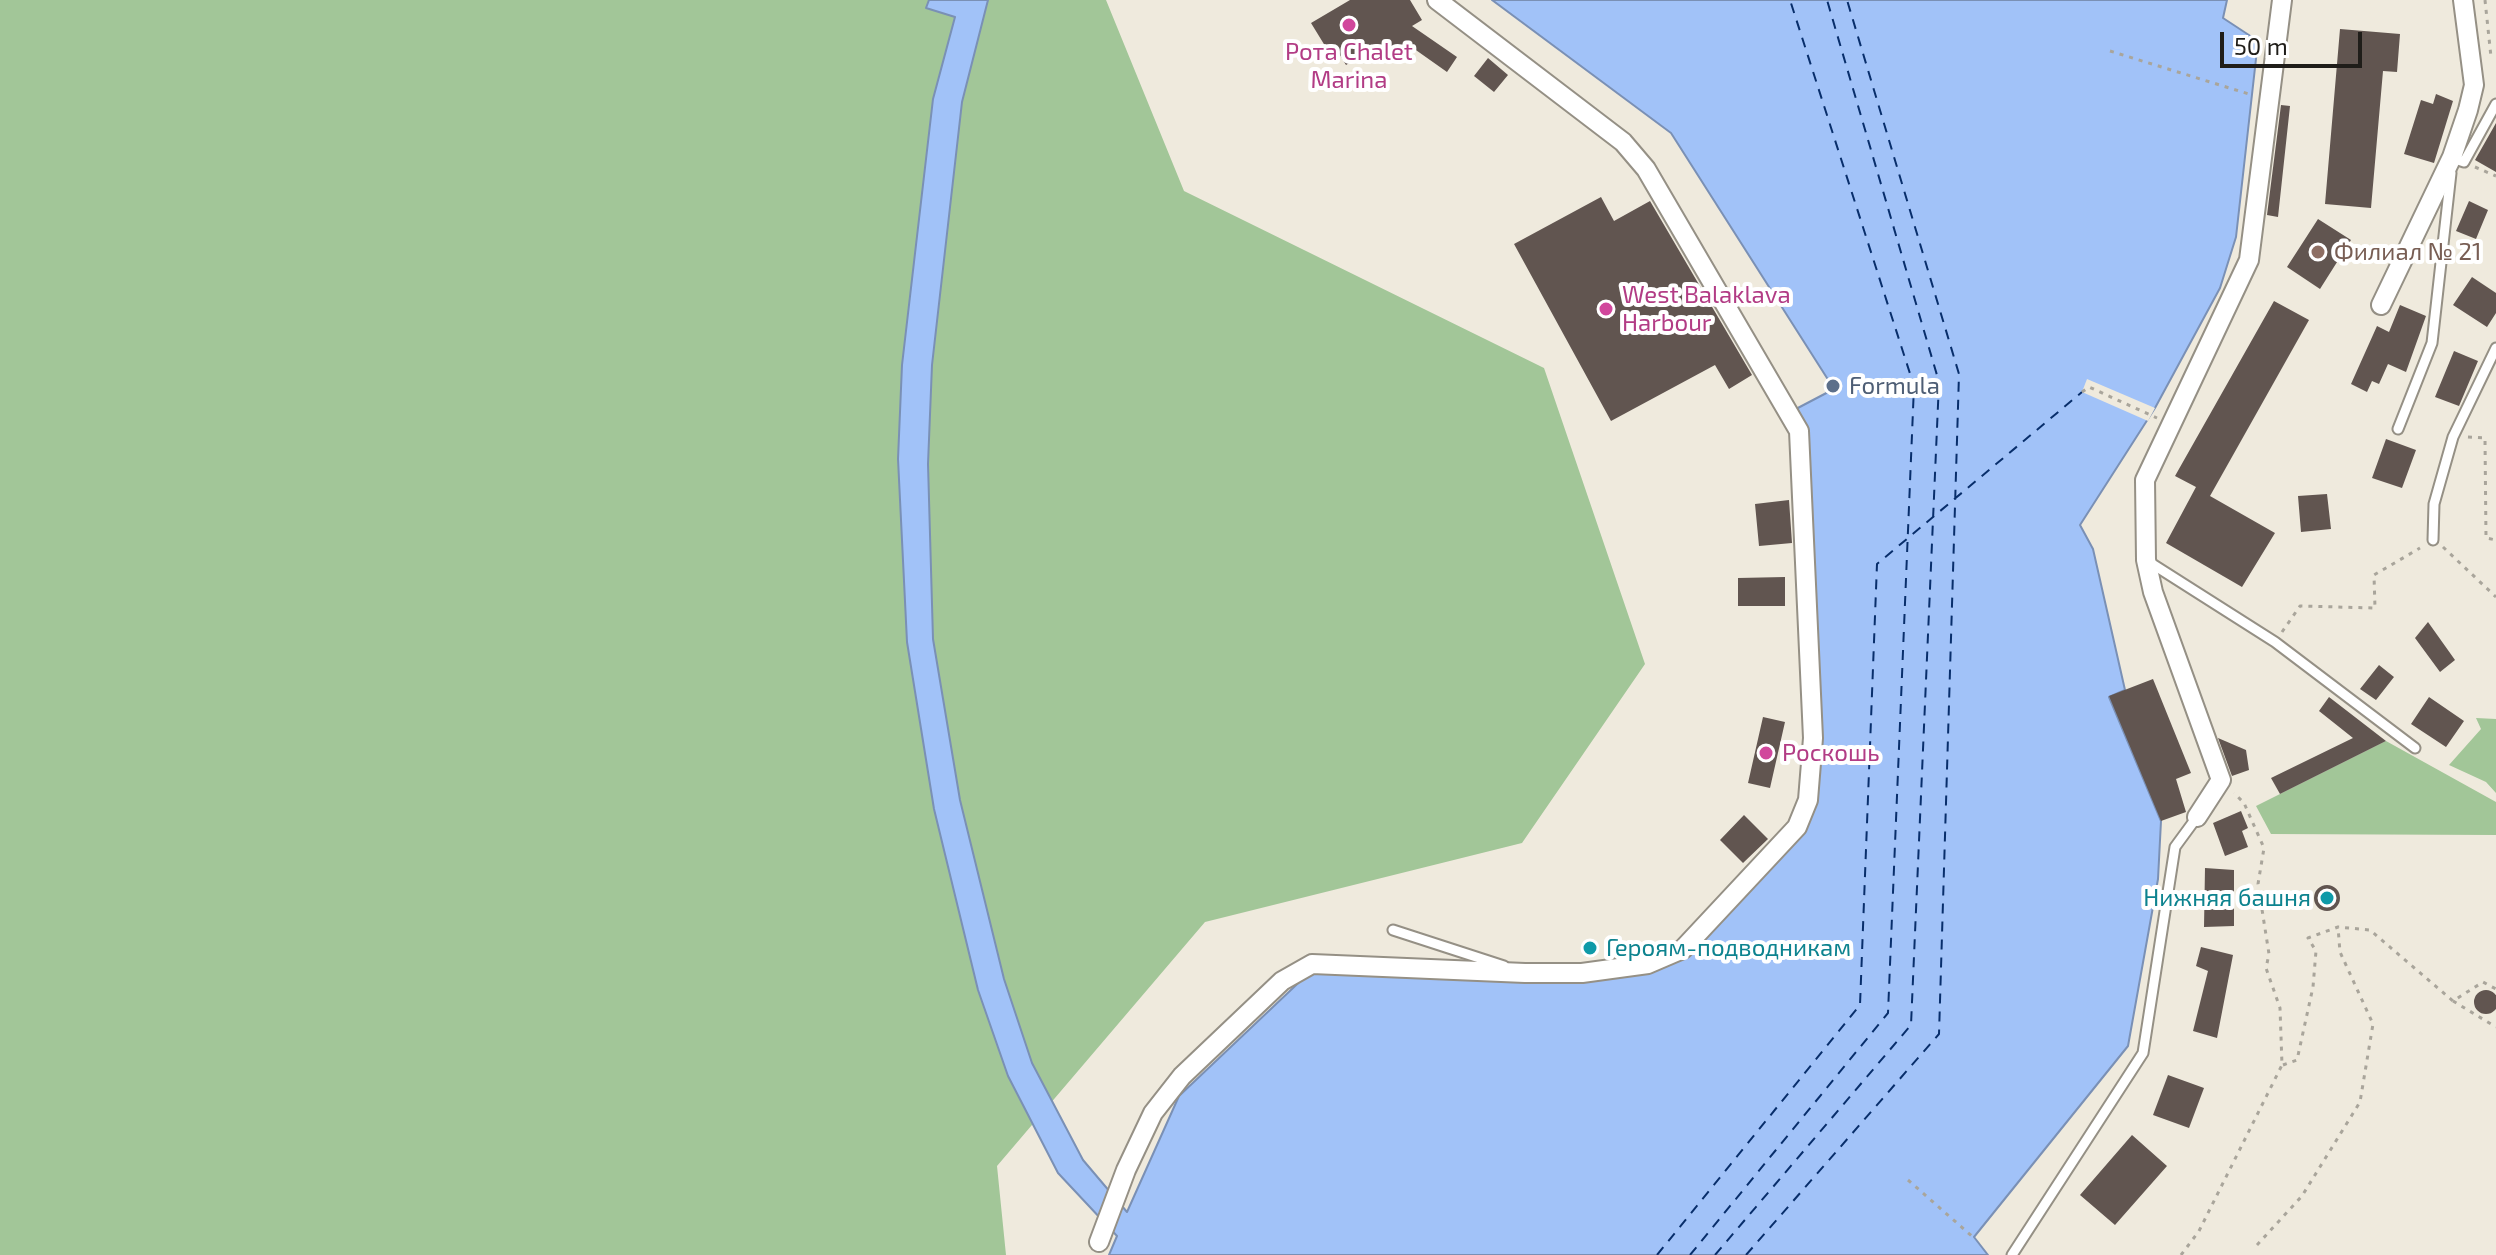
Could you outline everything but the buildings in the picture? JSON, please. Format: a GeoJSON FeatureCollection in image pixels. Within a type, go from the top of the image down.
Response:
{"type":"FeatureCollection","features":[{"type":"Feature","properties":{"kind":"street"},"geometry":{"type":"LineString","coordinates":[[1099,1242],[1126,1170],[1153,1113],[1182,1076],[1282,981],[1312,964],[1582,973],[1648,964],[1683,949],[1797,827],[1808,800],[1813,738],[1799,431],[1646,169],[1631,151],[1545,79],[1437,0]]}},
{"type":"Feature","properties":{"kind":"street"},"geometry":{"type":"LineString","coordinates":[[2197,817],[2221,780],[2163,623],[2146,560],[2145,480],[2249,260],[2282,0]]}},
{"type":"Feature","properties":{"kind":"street"},"geometry":{"type":"LineString","coordinates":[[2381,305],[2458,160],[2474,85],[2463,0]]}},
{"type":"Feature","properties":{"kind":"lane"},"geometry":{"type":"LineString","coordinates":[[2398,429],[2432,343],[2458,160],[2496,104]]}},
{"type":"Feature","properties":{"kind":"lane"},"geometry":{"type":"LineString","coordinates":[[2433,540],[2434,504],[2453,437],[2496,348]]}},
{"type":"Feature","properties":{"kind":"lane"},"geometry":{"type":"LineString","coordinates":[[2146,560],[2275,642],[2415,748]]}},
{"type":"Feature","properties":{"kind":"lane"},"geometry":{"type":"LineString","coordinates":[[2012,1255],[2143,1053],[2175,847],[2197,817]]}},
{"type":"Feature","properties":{"kind":"lane"},"geometry":{"type":"LineString","coordinates":[[1393,930],[1525,973]]}},
{"type":"Feature","properties":{"kind":"path"},"geometry":{"type":"LineString","coordinates":[[2485,0],[2491,67]]}},
{"type":"Feature","properties":{"kind":"path"},"geometry":{"type":"LineString","coordinates":[[2110,51],[2252,95]]}},
{"type":"Feature","properties":{"kind":"path"},"geometry":{"type":"LineString","coordinates":[[2458,160],[2496,176]]}},
{"type":"Feature","properties":{"kind":"path"},"geometry":{"type":"LineString","coordinates":[[2082,392],[2089,387],[2171,424]]}},
{"type":"Feature","properties":{"kind":"path"},"geometry":{"type":"LineString","coordinates":[[2453,437],[2485,438],[2486,538],[2496,540]]}},
{"type":"Feature","properties":{"kind":"path"},"geometry":{"type":"LineString","coordinates":[[2275,642],[2300,606],[2375,608],[2374,575],[2433,540],[2460,560],[2496,597]]}},
{"type":"Feature","properties":{"kind":"path"},"geometry":{"type":"LineString","coordinates":[[2181,1255],[2199,1231],[2282,1065],[2280,1008],[2266,968],[2269,954],[2258,884],[2264,848],[2244,803],[2221,780]]}},
{"type":"Feature","properties":{"kind":"path"},"geometry":{"type":"LineString","coordinates":[[2282,1065],[2297,1060],[2313,987],[2316,951],[2308,938],[2338,927],[2370,930],[2453,1001],[2496,1027]]}},
{"type":"Feature","properties":{"kind":"path"},"geometry":{"type":"LineString","coordinates":[[2257,1245],[2302,1196],[2360,1102],[2373,1024],[2340,952],[2338,927]]}},
{"type":"Feature","properties":{"kind":"path"},"geometry":{"type":"LineString","coordinates":[[2453,1001],[2483,982],[2496,989]]}},
{"type":"Feature","properties":{"kind":"path"},"geometry":{"type":"LineString","coordinates":[[1908,1180],[1974,1238]]}},
{"type":"Feature","properties":{"kind":"green space"},"geometry":{"type":"Polygon","coordinates":[[[0,0],[1106,0],[1184,191],[1544,368],[1645,664],[1522,843],[1205,922],[997,1166],[1006,1255],[0,1255],[0,0]]]}},
{"type":"Feature","properties":{"kind":"green space"},"geometry":{"type":"Polygon","coordinates":[[[2476,718],[2496,719],[2496,793],[2486,782],[2449,765],[2481,729],[2476,718]]]}},
{"type":"Feature","properties":{"kind":"green space"},"geometry":{"type":"Polygon","coordinates":[[[2386,741],[2496,802],[2496,835],[2271,834],[2256,806],[2386,741]]]}},
{"type":"Feature","properties":{"kind":"water"},"geometry":{"type":"Polygon","coordinates":[[[929,0],[988,0],[962,102],[932,365],[928,464],[933,639],[960,800],[1004,979],[1032,1063],[1083,1160],[1127,1212],[1179,1096],[1312,970],[1665,965],[1814,802],[1794,410],[1834,389],[1671,133],[1492,0],[2227,0],[2223,18],[2258,41],[2236,237],[2220,288],[2155,408],[2080,525],[2093,549],[2125,690],[2109,697],[2161,821],[2158,879],[2128,1046],[1974,1237],[1988,1255],[1109,1255],[1117,1236],[1058,1173],[1008,1076],[978,990],[934,809],[907,642],[898,459],[902,365],[933,99],[955,17],[926,8],[929,0]]]}},
{"type":"Feature","properties":{"kind":"pier"},"geometry":{"type":"Polygon","coordinates":[[[2087,379],[2155,408],[2148,421],[2082,392],[2087,379]]]}},
{"type":"Feature","properties":{"kind":"ferry route"},"geometry":{"type":"LineString","coordinates":[[1690,1255],[1888,1013],[1914,386],[1790,0]]}},
{"type":"Feature","properties":{"kind":"ferry route"},"geometry":{"type":"LineString","coordinates":[[1715,1255],[1911,1025],[1939,382],[1827,0]]}},
{"type":"Feature","properties":{"kind":"ferry route"},"geometry":{"type":"LineString","coordinates":[[1746,1255],[1939,1034],[1959,374],[1847,0]]}},
{"type":"Feature","properties":{"kind":"ferry route"},"geometry":{"type":"LineString","coordinates":[[1657,1255],[1860,1005],[1877,564],[2082,392]]}},
{"type":"Feature","properties":{"kind":"place","name":"Рота Chalet Marina"},"geometry":{"type":"Point","coordinates":[1349,25]}},
{"type":"Feature","properties":{"kind":"place","name":"Филиал № 21"},"geometry":{"type":"Point","coordinates":[2318,252]}},
{"type":"Feature","properties":{"kind":"place","name":"West Balaklava Harbour"},"geometry":{"type":"Point","coordinates":[1606,309]}},
{"type":"Feature","properties":{"kind":"place","name":"Formula"},"geometry":{"type":"Point","coordinates":[1833,386]}},
{"type":"Feature","properties":{"kind":"place","name":"Роскошь"},"geometry":{"type":"Point","coordinates":[1766,753]}},
{"type":"Feature","properties":{"kind":"place","name":"Нижняя башня"},"geometry":{"type":"Point","coordinates":[2327,898]}},
{"type":"Feature","properties":{"kind":"place","name":"Героям-подводникам"},"geometry":{"type":"Point","coordinates":[1590,948]}}]}
